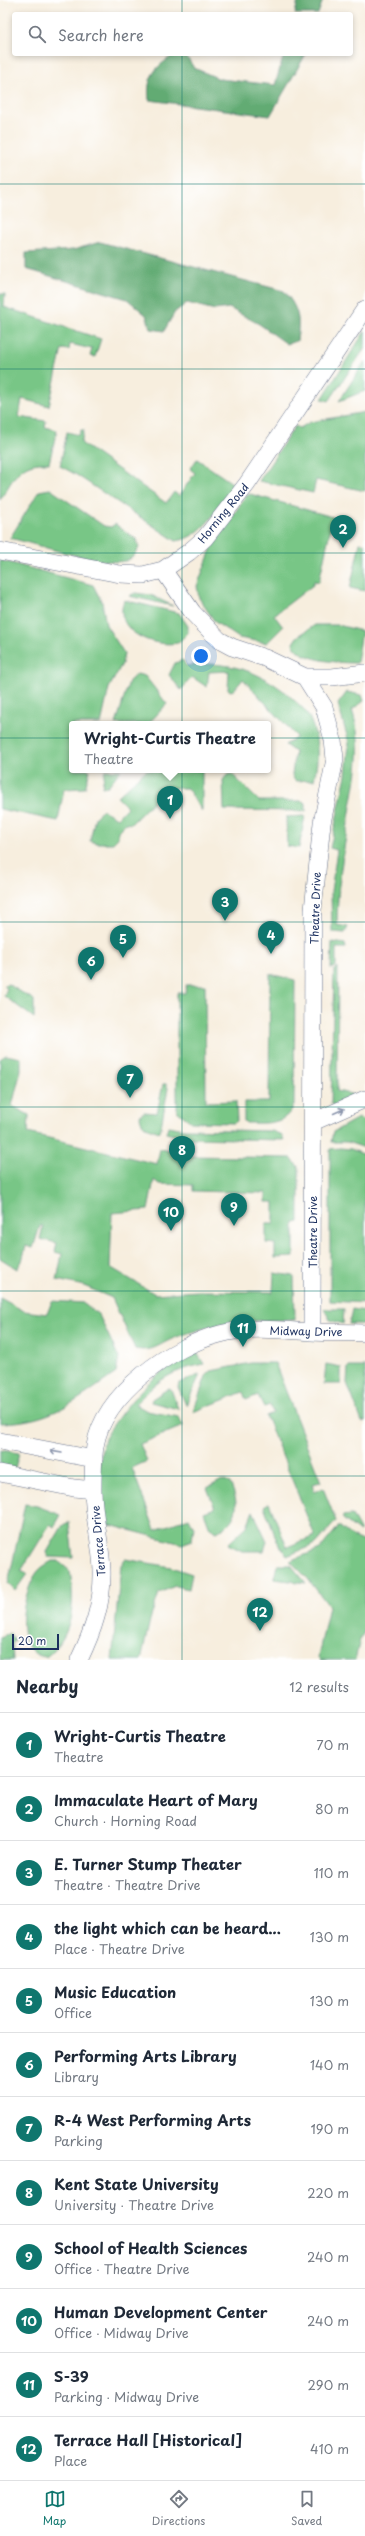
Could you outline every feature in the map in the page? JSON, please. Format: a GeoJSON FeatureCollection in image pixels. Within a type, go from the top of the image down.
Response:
{"type":"FeatureCollection","features":[{"type":"Feature","properties":{"kind":"street","name":"Horning Road"},"geometry":{"type":"LineString","coordinates":[[0,550],[120,574],[143,575],[163,570],[190,552],[221,519],[365,309]]}},
{"type":"Feature","properties":{"kind":"street"},"geometry":{"type":"LineString","coordinates":[[163,570],[193,613],[219,640],[232,647],[265,658],[305,677],[332,677],[365,673]]}},
{"type":"Feature","properties":{"kind":"street","name":"Theatre Drive"},"geometry":{"type":"LineString","coordinates":[[305,677],[324,707],[329,722],[335,760],[322,823],[314,894],[312,1332]]}},
{"type":"Feature","properties":{"kind":"street"},"geometry":{"type":"LineString","coordinates":[[313,1122],[365,1099]]}},
{"type":"Feature","properties":{"kind":"street","name":"Midway Drive"},"geometry":{"type":"LineString","coordinates":[[93,1490],[95,1446],[101,1427],[114,1406],[133,1384],[157,1362],[196,1342],[221,1334],[248,1330],[365,1333]]}},
{"type":"Feature","properties":{"kind":"street"},"geometry":{"type":"LineString","coordinates":[[0,1441],[94,1459]]}},
{"type":"Feature","properties":{"kind":"street"},"geometry":{"type":"LineString","coordinates":[[0,1473],[70,1488],[93,1490]]}},
{"type":"Feature","properties":{"kind":"street","name":"Terrace Drive"},"geometry":{"type":"LineString","coordinates":[[79,1660],[92,1633],[100,1600],[102,1570],[93,1490]]}},
{"type":"Feature","properties":{"kind":"green space"},"geometry":{"type":"Polygon","coordinates":[[[298,0],[323,0],[319,12],[295,12],[298,0]]]}},
{"type":"Feature","properties":{"kind":"green space"},"geometry":{"type":"Polygon","coordinates":[[[172,56],[186,56],[194,68],[220,79],[275,85],[283,56],[305,56],[270,116],[149,100],[148,91],[151,78],[162,63],[172,56]]]}},
{"type":"Feature","properties":{"kind":"green space"},"geometry":{"type":"Polygon","coordinates":[[[100,242],[284,291],[293,303],[297,314],[297,341],[287,344],[259,324],[229,308],[215,310],[187,303],[175,312],[164,331],[151,329],[146,315],[127,299],[26,269],[26,253],[73,250],[100,242]]]}},
{"type":"Feature","properties":{"kind":"green space"},"geometry":{"type":"Polygon","coordinates":[[[0,294],[5,294],[4,307],[101,339],[95,357],[90,356],[92,349],[70,344],[69,350],[62,349],[49,406],[22,399],[19,417],[46,421],[45,427],[57,430],[49,463],[39,463],[24,468],[14,478],[0,500],[0,294]]]}},
{"type":"Feature","properties":{"kind":"green space"},"geometry":{"type":"Polygon","coordinates":[[[365,331],[365,348],[329,401],[322,399],[365,331]]]}},
{"type":"Feature","properties":{"kind":"green space"},"geometry":{"type":"Polygon","coordinates":[[[365,361],[365,391],[339,401],[365,361]]]}},
{"type":"Feature","properties":{"kind":"green space"},"geometry":{"type":"Polygon","coordinates":[[[365,412],[365,491],[316,480],[313,493],[259,481],[295,426],[300,428],[310,422],[365,412]]]}},
{"type":"Feature","properties":{"kind":"green space"},"geometry":{"type":"Polygon","coordinates":[[[81,430],[84,430],[81,443],[166,503],[174,492],[179,496],[195,473],[190,469],[197,459],[235,485],[217,511],[203,527],[186,539],[176,541],[75,474],[60,466],[67,432],[79,435],[81,430]]]}},
{"type":"Feature","properties":{"kind":"green space"},"geometry":{"type":"Polygon","coordinates":[[[50,489],[104,526],[111,527],[115,524],[136,539],[139,547],[132,558],[125,561],[114,562],[85,558],[10,538],[39,491],[50,489]]]}},
{"type":"Feature","properties":{"kind":"green space"},"geometry":{"type":"Polygon","coordinates":[[[250,494],[333,517],[319,582],[314,581],[313,585],[274,615],[283,627],[267,643],[239,638],[215,622],[199,598],[197,586],[212,547],[246,496],[250,494]]]}},
{"type":"Feature","properties":{"kind":"green space"},"geometry":{"type":"Polygon","coordinates":[[[360,543],[365,544],[365,591],[350,588],[360,543]]]}},
{"type":"Feature","properties":{"kind":"green space"},"geometry":{"type":"Polygon","coordinates":[[[0,560],[93,585],[102,602],[106,625],[124,653],[122,664],[109,688],[102,721],[69,721],[69,773],[89,773],[85,788],[64,789],[58,821],[0,809],[0,560]]]}},
{"type":"Feature","properties":{"kind":"green space"},"geometry":{"type":"Polygon","coordinates":[[[135,593],[151,595],[173,606],[129,596],[135,593]]]}},
{"type":"Feature","properties":{"kind":"green space"},"geometry":{"type":"Polygon","coordinates":[[[124,600],[179,613],[188,626],[188,633],[178,643],[168,644],[157,643],[137,635],[129,629],[124,620],[122,611],[124,600]]]}},
{"type":"Feature","properties":{"kind":"green space"},"geometry":{"type":"Polygon","coordinates":[[[315,625],[338,625],[362,631],[357,663],[320,660],[302,654],[296,649],[293,643],[297,637],[315,625]]]}},
{"type":"Feature","properties":{"kind":"green space"},"geometry":{"type":"Polygon","coordinates":[[[183,660],[186,666],[215,664],[243,669],[269,681],[293,699],[308,714],[315,733],[317,764],[314,780],[295,781],[292,775],[295,752],[285,745],[297,737],[243,679],[234,690],[230,691],[228,689],[229,671],[209,672],[207,687],[192,677],[181,690],[169,675],[175,663],[183,660]]]}},
{"type":"Feature","properties":{"kind":"green space"},"geometry":{"type":"Polygon","coordinates":[[[137,674],[145,676],[167,704],[151,721],[117,721],[129,681],[137,674]]]}},
{"type":"Feature","properties":{"kind":"green space"},"geometry":{"type":"Polygon","coordinates":[[[347,692],[362,695],[364,701],[352,710],[358,738],[358,764],[339,884],[337,911],[337,925],[348,927],[345,933],[332,932],[331,891],[337,850],[330,848],[346,775],[349,743],[338,704],[347,692]]]}},
{"type":"Feature","properties":{"kind":"green space"},"geometry":{"type":"Polygon","coordinates":[[[104,773],[119,773],[108,786],[102,787],[104,773]]]}},
{"type":"Feature","properties":{"kind":"green space"},"geometry":{"type":"Polygon","coordinates":[[[143,773],[202,773],[202,811],[187,788],[166,788],[131,824],[126,823],[118,831],[118,838],[113,843],[97,843],[90,841],[95,817],[103,810],[117,818],[127,807],[117,797],[143,773]]]}},
{"type":"Feature","properties":{"kind":"green space"},"geometry":{"type":"Polygon","coordinates":[[[232,774],[259,801],[302,801],[306,803],[306,811],[224,810],[223,780],[227,775],[232,774]]]}},
{"type":"Feature","properties":{"kind":"green space"},"geometry":{"type":"Polygon","coordinates":[[[305,816],[299,848],[287,846],[286,817],[305,816]]]}},
{"type":"Feature","properties":{"kind":"green space"},"geometry":{"type":"Polygon","coordinates":[[[332,942],[345,944],[346,948],[336,948],[336,966],[331,969],[332,942]]]}},
{"type":"Feature","properties":{"kind":"green space"},"geometry":{"type":"Polygon","coordinates":[[[338,967],[337,1091],[351,1094],[352,1097],[335,1106],[331,1104],[334,970],[338,967]]]}},
{"type":"Feature","properties":{"kind":"green space"},"geometry":{"type":"Polygon","coordinates":[[[270,974],[295,980],[294,1105],[286,1117],[280,1120],[268,1123],[246,1123],[244,1121],[244,1102],[269,1102],[270,974]]]}},
{"type":"Feature","properties":{"kind":"green space"},"geometry":{"type":"Polygon","coordinates":[[[8,984],[34,1000],[34,1018],[4,996],[7,988],[4,986],[8,984]]]}},
{"type":"Feature","properties":{"kind":"green space"},"geometry":{"type":"Polygon","coordinates":[[[186,985],[205,985],[206,1102],[236,1101],[237,1121],[234,1123],[191,1122],[177,1111],[177,993],[185,993],[186,985]]]}},
{"type":"Feature","properties":{"kind":"green space"},"geometry":{"type":"Polygon","coordinates":[[[6,1055],[21,1058],[21,1070],[12,1106],[29,1115],[28,1133],[157,1164],[160,1149],[192,1156],[291,1158],[299,1168],[299,1222],[294,1223],[294,1257],[275,1258],[275,1244],[266,1243],[266,1224],[274,1224],[274,1202],[266,1202],[266,1193],[193,1191],[193,1185],[159,1184],[154,1180],[148,1210],[112,1213],[110,1267],[155,1294],[198,1291],[273,1292],[274,1273],[294,1276],[295,1320],[236,1322],[207,1328],[177,1337],[152,1349],[135,1349],[112,1298],[84,1286],[57,1280],[62,1254],[55,1252],[57,1243],[40,1239],[43,1226],[40,1226],[33,1248],[26,1246],[22,1261],[17,1269],[0,1258],[0,1059],[6,1055]]]}},
{"type":"Feature","properties":{"kind":"green space"},"geometry":{"type":"Polygon","coordinates":[[[163,1084],[166,1084],[168,1088],[160,1132],[146,1127],[140,1119],[140,1115],[144,1112],[157,1113],[163,1084]]]}},
{"type":"Feature","properties":{"kind":"green space"},"geometry":{"type":"Polygon","coordinates":[[[358,1118],[365,1121],[365,1148],[347,1142],[331,1142],[333,1132],[358,1118]]]}},
{"type":"Feature","properties":{"kind":"green space"},"geometry":{"type":"Polygon","coordinates":[[[168,1126],[185,1129],[272,1131],[282,1135],[284,1140],[187,1138],[166,1133],[168,1126]]]}},
{"type":"Feature","properties":{"kind":"green space"},"geometry":{"type":"Polygon","coordinates":[[[330,1149],[351,1149],[365,1155],[365,1303],[330,1301],[330,1149]]]}},
{"type":"Feature","properties":{"kind":"green space"},"geometry":{"type":"Polygon","coordinates":[[[0,1298],[24,1311],[47,1314],[52,1301],[84,1303],[99,1315],[119,1358],[116,1373],[75,1401],[49,1414],[18,1422],[0,1423],[0,1298]]]}},
{"type":"Feature","properties":{"kind":"green space"},"geometry":{"type":"Polygon","coordinates":[[[324,1309],[344,1309],[343,1324],[330,1320],[324,1309]]]}},
{"type":"Feature","properties":{"kind":"green space"},"geometry":{"type":"Polygon","coordinates":[[[352,1309],[365,1311],[365,1324],[349,1324],[352,1309]]]}},
{"type":"Feature","properties":{"kind":"green space"},"geometry":{"type":"Polygon","coordinates":[[[197,1353],[204,1364],[182,1370],[158,1382],[135,1404],[147,1411],[179,1417],[183,1426],[140,1444],[147,1461],[132,1468],[155,1530],[189,1518],[194,1528],[192,1540],[182,1544],[106,1524],[98,1515],[98,1486],[101,1455],[106,1436],[126,1407],[143,1388],[173,1365],[197,1353]]]}},
{"type":"Feature","properties":{"kind":"green space"},"geometry":{"type":"Polygon","coordinates":[[[251,1363],[275,1363],[321,1482],[312,1484],[315,1492],[323,1488],[336,1521],[316,1544],[287,1556],[277,1541],[264,1506],[269,1503],[287,1547],[315,1536],[266,1416],[273,1413],[270,1405],[264,1407],[258,1395],[246,1400],[243,1392],[193,1412],[206,1376],[211,1371],[251,1363]]]}},
{"type":"Feature","properties":{"kind":"green space"},"geometry":{"type":"Polygon","coordinates":[[[326,1364],[341,1367],[341,1384],[324,1384],[326,1364]]]}},
{"type":"Feature","properties":{"kind":"green space"},"geometry":{"type":"Polygon","coordinates":[[[348,1367],[365,1367],[365,1421],[362,1422],[347,1383],[348,1367]]]}},
{"type":"Feature","properties":{"kind":"green space"},"geometry":{"type":"Polygon","coordinates":[[[199,1375],[186,1405],[178,1387],[179,1383],[199,1375]]]}},
{"type":"Feature","properties":{"kind":"green space"},"geometry":{"type":"Polygon","coordinates":[[[169,1388],[171,1389],[178,1409],[151,1402],[152,1399],[169,1388]]]}},
{"type":"Feature","properties":{"kind":"green space"},"geometry":{"type":"Polygon","coordinates":[[[0,1450],[19,1453],[15,1468],[0,1466],[0,1450]]]}},
{"type":"Feature","properties":{"kind":"green space"},"geometry":{"type":"Polygon","coordinates":[[[222,1480],[230,1483],[235,1498],[236,1511],[230,1522],[217,1532],[210,1528],[204,1512],[215,1508],[207,1488],[222,1480]]]}},
{"type":"Feature","properties":{"kind":"green space"},"geometry":{"type":"Polygon","coordinates":[[[25,1504],[37,1506],[61,1515],[54,1527],[50,1524],[21,1571],[27,1574],[15,1591],[8,1584],[25,1504]]]}},
{"type":"Feature","properties":{"kind":"green space"},"geometry":{"type":"Polygon","coordinates":[[[253,1511],[267,1541],[264,1551],[242,1551],[228,1544],[247,1526],[253,1511]]]}},
{"type":"Feature","properties":{"kind":"green space"},"geometry":{"type":"Polygon","coordinates":[[[352,1515],[360,1532],[343,1519],[342,1516],[352,1515]]]}},
{"type":"Feature","properties":{"kind":"green space"},"geometry":{"type":"Polygon","coordinates":[[[69,1522],[73,1558],[48,1557],[47,1552],[63,1525],[69,1522]]]}},
{"type":"Feature","properties":{"kind":"green space"},"geometry":{"type":"Polygon","coordinates":[[[339,1526],[350,1535],[365,1542],[365,1630],[360,1640],[355,1660],[320,1660],[318,1657],[329,1606],[308,1579],[290,1561],[320,1549],[339,1526]]]}},
{"type":"Feature","properties":{"kind":"green space"},"geometry":{"type":"Polygon","coordinates":[[[125,1559],[171,1567],[192,1574],[189,1589],[175,1586],[159,1593],[150,1620],[141,1660],[112,1660],[121,1565],[125,1559]]]}},
{"type":"Feature","properties":{"kind":"green space"},"geometry":{"type":"Polygon","coordinates":[[[52,1561],[58,1561],[70,1571],[72,1583],[72,1607],[67,1629],[62,1639],[55,1649],[46,1657],[35,1653],[27,1645],[23,1633],[23,1620],[24,1605],[33,1579],[39,1570],[52,1561]]]}},
{"type":"Feature","properties":{"kind":"green space"},"geometry":{"type":"Polygon","coordinates":[[[277,1565],[291,1565],[306,1583],[274,1579],[277,1565]]]}},
{"type":"Feature","properties":{"kind":"green space"},"geometry":{"type":"Polygon","coordinates":[[[10,1633],[15,1641],[12,1644],[13,1660],[0,1660],[0,1637],[10,1633]]]}},
{"type":"Feature","properties":{"kind":"place","name":"Immaculate Heart of Mary"},"geometry":{"type":"Point","coordinates":[343,548]}},
{"type":"Feature","properties":{"kind":"place","name":"Wright-Curtis Theatre"},"geometry":{"type":"Point","coordinates":[170,819]}},
{"type":"Feature","properties":{"kind":"place","name":"E. Turner Stump Theater"},"geometry":{"type":"Point","coordinates":[225,921]}},
{"type":"Feature","properties":{"kind":"place","name":"the light which can be heard..."},"geometry":{"type":"Point","coordinates":[271,954]}},
{"type":"Feature","properties":{"kind":"place","name":"Music Education"},"geometry":{"type":"Point","coordinates":[123,958]}},
{"type":"Feature","properties":{"kind":"place","name":"Performing Arts Library"},"geometry":{"type":"Point","coordinates":[91,980]}},
{"type":"Feature","properties":{"kind":"place","name":"R-4 West Performing Arts"},"geometry":{"type":"Point","coordinates":[130,1098]}},
{"type":"Feature","properties":{"kind":"place","name":"Kent State University"},"geometry":{"type":"Point","coordinates":[182,1169]}},
{"type":"Feature","properties":{"kind":"place","name":"School of Health Sciences"},"geometry":{"type":"Point","coordinates":[234,1226]}},
{"type":"Feature","properties":{"kind":"place","name":"Human Development Center"},"geometry":{"type":"Point","coordinates":[171,1231]}},
{"type":"Feature","properties":{"kind":"place","name":"S-39"},"geometry":{"type":"Point","coordinates":[243,1347]}},
{"type":"Feature","properties":{"kind":"place","name":"Terrace Hall [Historical]"},"geometry":{"type":"Point","coordinates":[260,1631]}}]}
